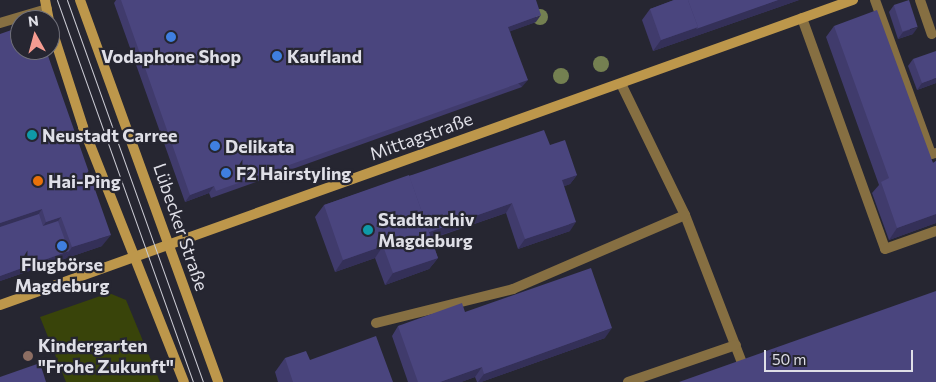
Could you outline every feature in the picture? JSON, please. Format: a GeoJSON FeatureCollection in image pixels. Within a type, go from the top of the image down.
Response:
{"type":"FeatureCollection","features":[{"type":"Feature","properties":{"kind":"street","name":"Lübecker Straße"},"geometry":{"type":"LineString","coordinates":[[80,0],[218,382]]}},
{"type":"Feature","properties":{"kind":"street","name":"Mittagstraße"},"geometry":{"type":"LineString","coordinates":[[0,305],[135,255],[621,84],[853,0]]}},
{"type":"Feature","properties":{"kind":"street"},"geometry":{"type":"LineString","coordinates":[[875,0],[931,154],[936,153]]}},
{"type":"Feature","properties":{"kind":"street"},"geometry":{"type":"LineString","coordinates":[[920,0],[932,34]]}},
{"type":"Feature","properties":{"kind":"street"},"geometry":{"type":"LineString","coordinates":[[0,23],[46,5]]}},
{"type":"Feature","properties":{"kind":"street"},"geometry":{"type":"LineString","coordinates":[[802,18],[885,250],[936,231]]}},
{"type":"Feature","properties":{"kind":"street"},"geometry":{"type":"LineString","coordinates":[[60,55],[83,127],[184,382]]}},
{"type":"Feature","properties":{"kind":"street"},"geometry":{"type":"LineString","coordinates":[[621,84],[685,216],[743,365]]}},
{"type":"Feature","properties":{"kind":"street"},"geometry":{"type":"LineString","coordinates":[[376,323],[513,289],[685,216]]}},
{"type":"Feature","properties":{"kind":"street"},"geometry":{"type":"LineString","coordinates":[[628,382],[736,346]]}},
{"type":"Feature","properties":{"kind":"green space"},"geometry":{"type":"Polygon","coordinates":[[[109,293],[126,300],[160,382],[66,382],[40,317],[109,293]]]}},
{"type":"Feature","properties":{"kind":"building"},"geometry":{"type":"Polygon","coordinates":[[[121,0],[536,0],[541,15],[508,27],[528,80],[216,191],[214,186],[190,195],[121,0]]]}},
{"type":"Feature","properties":{"kind":"building"},"geometry":{"type":"Polygon","coordinates":[[[674,0],[688,0],[698,27],[661,40],[650,9],[674,0]]]}},
{"type":"Feature","properties":{"kind":"building"},"geometry":{"type":"Polygon","coordinates":[[[688,0],[778,0],[696,29],[698,27],[688,0]]]}},
{"type":"Feature","properties":{"kind":"building"},"geometry":{"type":"Polygon","coordinates":[[[909,0],[918,27],[902,32],[894,5],[909,0]]]}},
{"type":"Feature","properties":{"kind":"building"},"geometry":{"type":"Polygon","coordinates":[[[877,10],[933,163],[936,161],[936,214],[897,228],[881,182],[889,178],[834,26],[877,10]]]}},
{"type":"Feature","properties":{"kind":"building","name":"Neustadt Carree"},"geometry":{"type":"Polygon","coordinates":[[[10,30],[10,60],[50,60],[111,235],[72,247],[61,217],[46,222],[42,209],[0,223],[0,34],[10,30]]]}},
{"type":"Feature","properties":{"kind":"building"},"geometry":{"type":"Polygon","coordinates":[[[936,51],[936,78],[922,83],[913,59],[936,51]]]}},
{"type":"Feature","properties":{"kind":"building"},"geometry":{"type":"Polygon","coordinates":[[[544,130],[550,145],[565,140],[577,175],[562,180],[576,222],[525,239],[512,203],[429,232],[409,176],[544,130]]]}},
{"type":"Feature","properties":{"kind":"building","name":"Stadtarchiv Magdeburg"},"geometry":{"type":"Polygon","coordinates":[[[409,175],[438,258],[393,273],[383,246],[343,260],[324,205],[409,175]]]}},
{"type":"Feature","properties":{"kind":"building"},"geometry":{"type":"Polygon","coordinates":[[[39,214],[43,226],[58,221],[69,251],[0,276],[0,227],[39,214]]]}},
{"type":"Feature","properties":{"kind":"building"},"geometry":{"type":"Polygon","coordinates":[[[591,268],[612,328],[484,374],[482,367],[440,382],[418,382],[398,326],[462,303],[465,312],[591,268]]]}},
{"type":"Feature","properties":{"kind":"building"},"geometry":{"type":"Polygon","coordinates":[[[936,291],[936,382],[679,382],[936,291]]]}},
{"type":"Feature","properties":{"kind":"building"},"geometry":{"type":"Polygon","coordinates":[[[376,336],[393,382],[293,382],[285,358],[306,351],[310,360],[376,336]]]}},
{"type":"Feature","properties":{"kind":"building"},"geometry":{"type":"Polygon","coordinates":[[[40,363],[46,382],[0,382],[0,377],[40,363]]]}},
{"type":"Feature","properties":{"kind":"tram line"},"geometry":{"type":"LineString","coordinates":[[57,0],[193,382]]}},
{"type":"Feature","properties":{"kind":"tram line"},"geometry":{"type":"LineString","coordinates":[[67,0],[203,382]]}},
{"type":"Feature","properties":{"kind":"place","name":"Vodaphone Shop"},"geometry":{"type":"Point","coordinates":[171,37]}},
{"type":"Feature","properties":{"kind":"place","name":"Kaufland"},"geometry":{"type":"Point","coordinates":[277,56]}},
{"type":"Feature","properties":{"kind":"place","name":"Neustadt Carree"},"geometry":{"type":"Point","coordinates":[32,135]}},
{"type":"Feature","properties":{"kind":"place","name":"Delikata"},"geometry":{"type":"Point","coordinates":[215,146]}},
{"type":"Feature","properties":{"kind":"place","name":"F2 Hairstyling"},"geometry":{"type":"Point","coordinates":[226,173]}},
{"type":"Feature","properties":{"kind":"place","name":"Hai-Ping"},"geometry":{"type":"Point","coordinates":[38,181]}},
{"type":"Feature","properties":{"kind":"place","name":"Stadtarchiv Magdeburg"},"geometry":{"type":"Point","coordinates":[368,230]}},
{"type":"Feature","properties":{"kind":"place","name":"Flugbörse Magdeburg"},"geometry":{"type":"Point","coordinates":[62,246]}},
{"type":"Feature","properties":{"kind":"place","name":"Kindergarten \"Frohe Zukunft\""},"geometry":{"type":"Point","coordinates":[28,356]}}]}
